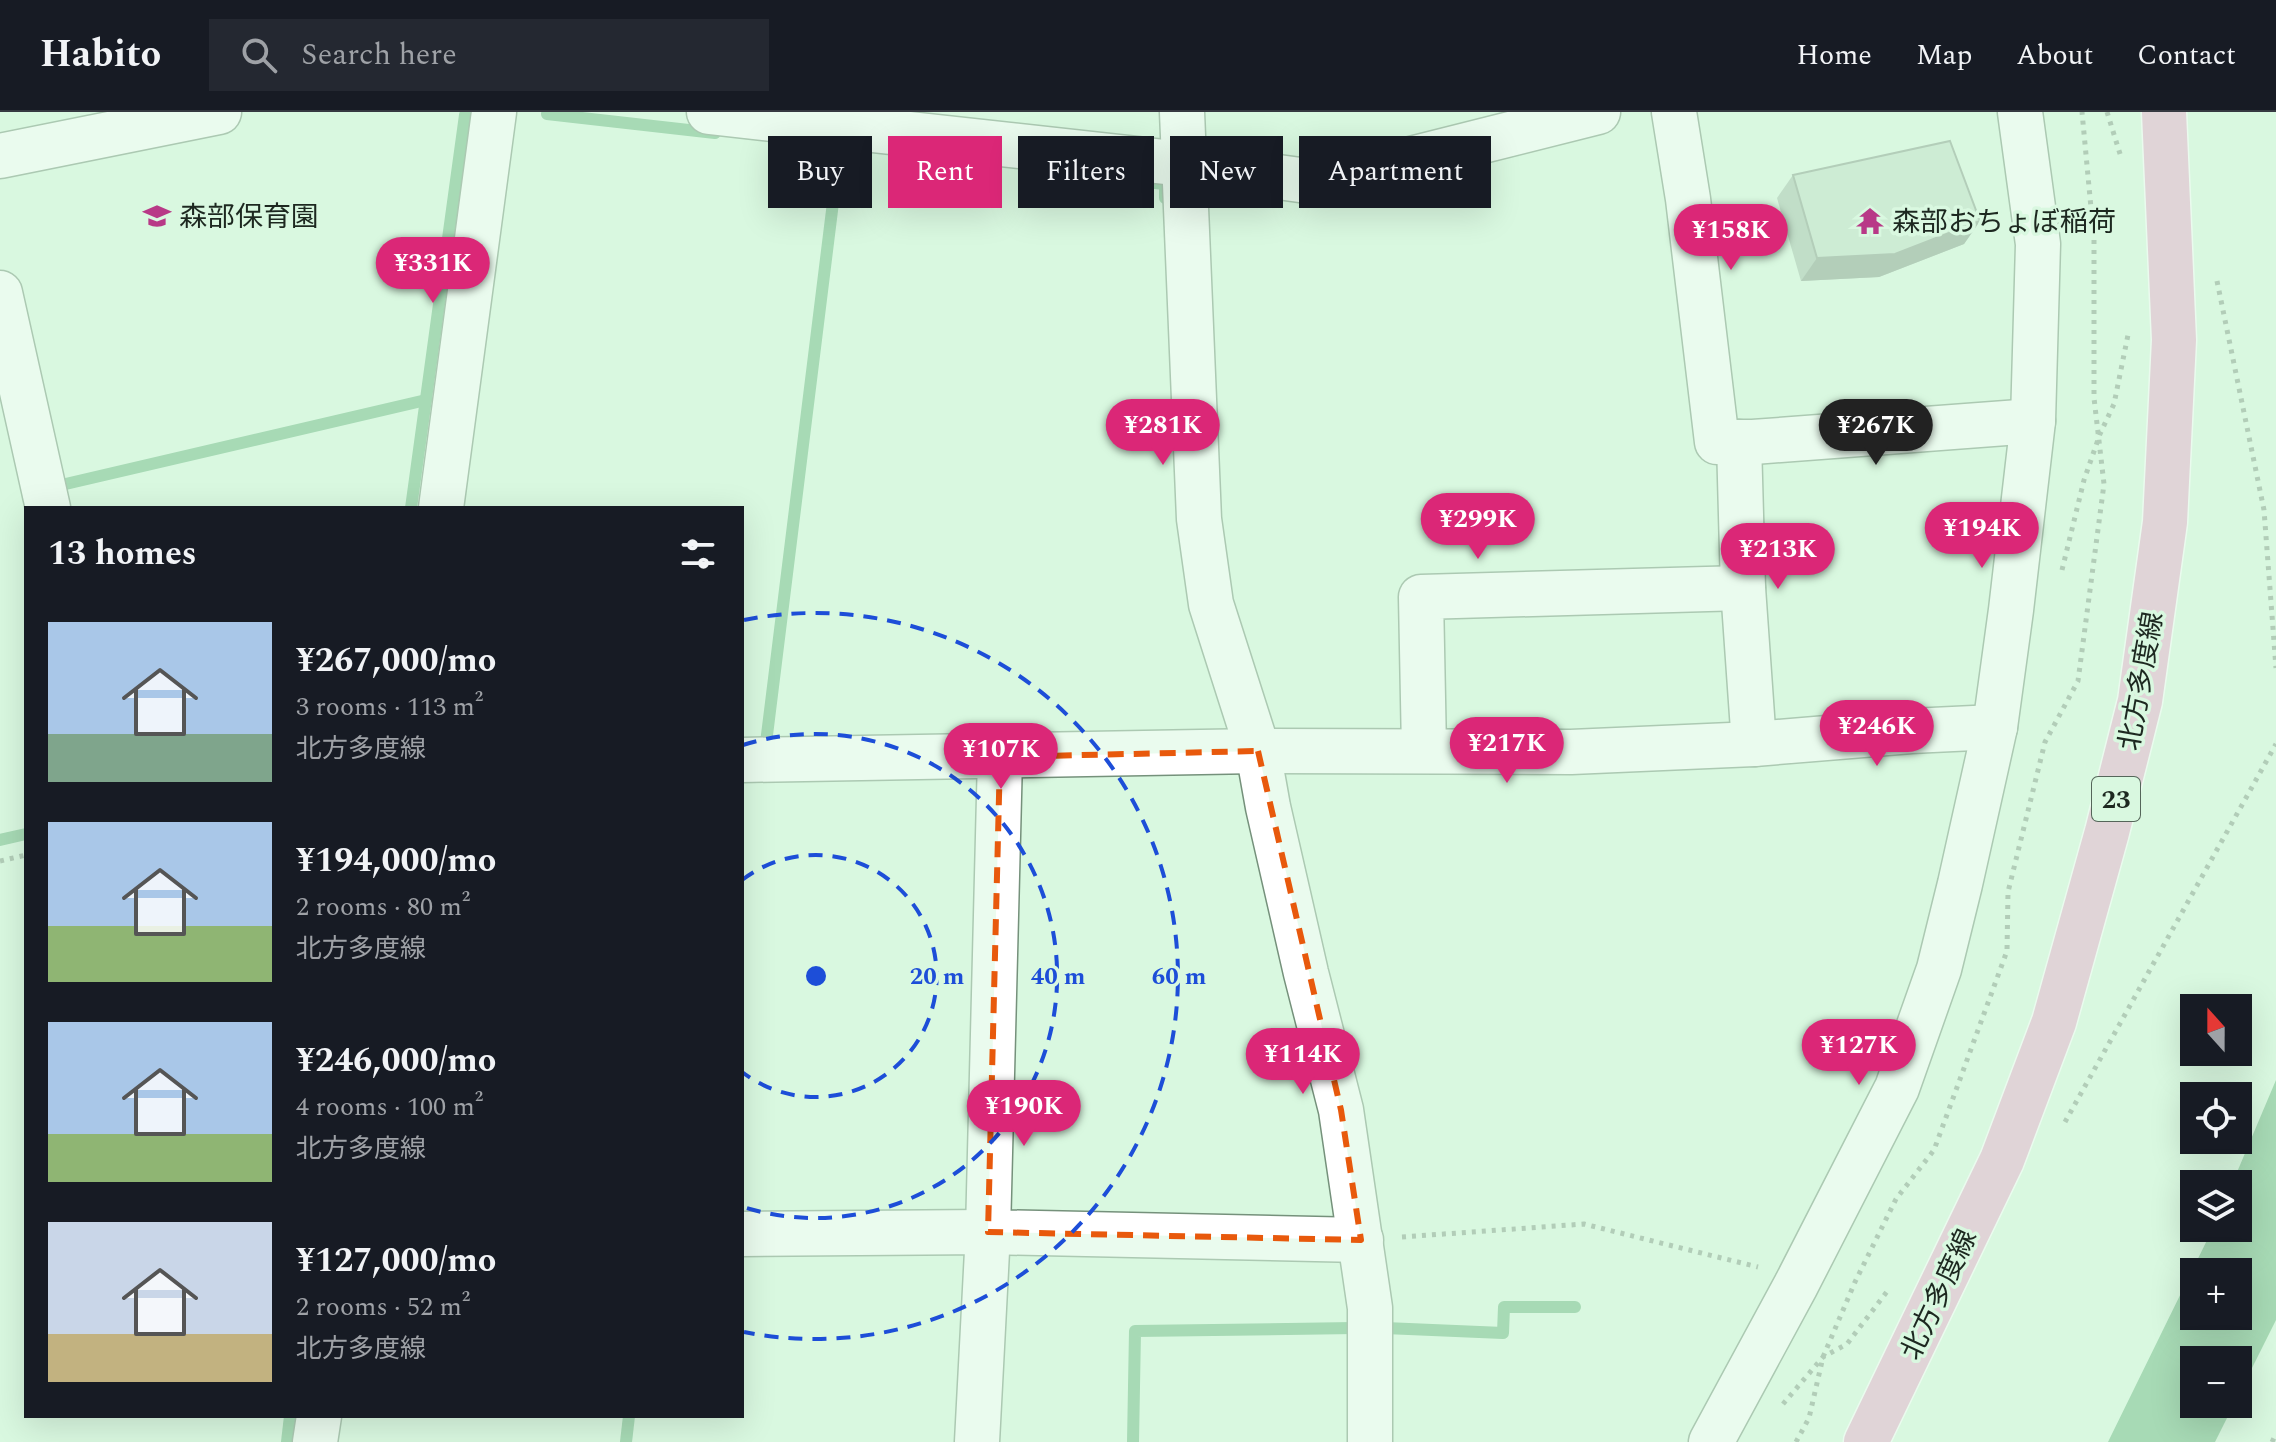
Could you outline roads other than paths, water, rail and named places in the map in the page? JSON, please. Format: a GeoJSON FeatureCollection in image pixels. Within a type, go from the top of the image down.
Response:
{"type":"FeatureCollection","features":[{"type":"Feature","properties":{"kind":"main road","name":"北方多度線"},"geometry":{"type":"LineString","coordinates":[[1866,1442],[2002,1160],[2054,1022],[2140,701],[2165,522],[2174,340],[2164,112]]}},
{"type":"Feature","properties":{"kind":"street"},"geometry":{"type":"LineString","coordinates":[[0,156],[219,112]]}},
{"type":"Feature","properties":{"kind":"street"},"geometry":{"type":"LineString","coordinates":[[441,506],[494,112]]}},
{"type":"Feature","properties":{"kind":"street"},"geometry":{"type":"LineString","coordinates":[[709,112],[1170,163]]}},
{"type":"Feature","properties":{"kind":"street"},"geometry":{"type":"LineString","coordinates":[[1182,112],[1182,136]]}},
{"type":"Feature","properties":{"kind":"street"},"geometry":{"type":"LineString","coordinates":[[1283,178],[1300,180],[1371,169],[1598,112]]}},
{"type":"Feature","properties":{"kind":"street"},"geometry":{"type":"LineString","coordinates":[[1674,112],[1688,199],[1717,442],[2033,421]]}},
{"type":"Feature","properties":{"kind":"street"},"geometry":{"type":"LineString","coordinates":[[1711,1442],[1897,1088],[1934,984],[1960,884],[1995,727],[2033,421],[2038,244],[2020,112]]}},
{"type":"Feature","properties":{"kind":"street"},"geometry":{"type":"LineString","coordinates":[[1185,208],[1199,519],[1211,604],[1258,751],[1306,973],[1341,1110],[1370,1308],[1370,1442]]}},
{"type":"Feature","properties":{"kind":"street"},"geometry":{"type":"LineString","coordinates":[[0,293],[48,506]]}},
{"type":"Feature","properties":{"kind":"street"},"geometry":{"type":"LineString","coordinates":[[1739,442],[1743,588],[1754,744]]}},
{"type":"Feature","properties":{"kind":"street"},"geometry":{"type":"LineString","coordinates":[[1424,750],[1421,597],[1743,588]]}},
{"type":"Feature","properties":{"kind":"street"},"geometry":{"type":"LineString","coordinates":[[744,760],[1258,751],[1571,752],[1754,744],[1995,727]]}},
{"type":"Feature","properties":{"kind":"street"},"geometry":{"type":"LineString","coordinates":[[977,1442],[988,1232],[1000,757]]}},
{"type":"Feature","properties":{"kind":"street"},"geometry":{"type":"LineString","coordinates":[[744,1234],[988,1232],[1361,1240]]}},
{"type":"Feature","properties":{"kind":"street"},"geometry":{"type":"LineString","coordinates":[[315,1442],[319,1418]]}},
{"type":"Feature","properties":{"kind":"waterway"},"geometry":{"type":"LineString","coordinates":[[547,114],[715,133]]}},
{"type":"Feature","properties":{"kind":"waterway"},"geometry":{"type":"LineString","coordinates":[[411,506],[465,115]]}},
{"type":"Feature","properties":{"kind":"waterway"},"geometry":{"type":"LineString","coordinates":[[1154,183],[1165,184],[1165,198]]}},
{"type":"Feature","properties":{"kind":"waterway"},"geometry":{"type":"LineString","coordinates":[[757,743],[766,743],[832,208]]}},
{"type":"Feature","properties":{"kind":"waterway"},"geometry":{"type":"LineString","coordinates":[[57,486],[426,400]]}},
{"type":"Feature","properties":{"kind":"waterway"},"geometry":{"type":"LineString","coordinates":[[0,840],[24,834]]}},
{"type":"Feature","properties":{"kind":"waterway"},"geometry":{"type":"LineString","coordinates":[[1385,1328],[1503,1333],[1504,1307],[1575,1307]]}},
{"type":"Feature","properties":{"kind":"waterway"},"geometry":{"type":"LineString","coordinates":[[1133,1442],[1135,1331],[1355,1328]]}},
{"type":"Feature","properties":{"kind":"waterway"},"geometry":{"type":"LineString","coordinates":[[287,1442],[290,1418]]}},
{"type":"Feature","properties":{"kind":"waterway"},"geometry":{"type":"LineString","coordinates":[[626,1442],[629,1418]]}},
{"type":"Feature","properties":{"kind":"place","name":"森部保育園"},"geometry":{"type":"Point","coordinates":[157,216]}},
{"type":"Feature","properties":{"kind":"place","name":"森部おちょぼ稲荷"},"geometry":{"type":"Point","coordinates":[1870,221]}}]}
